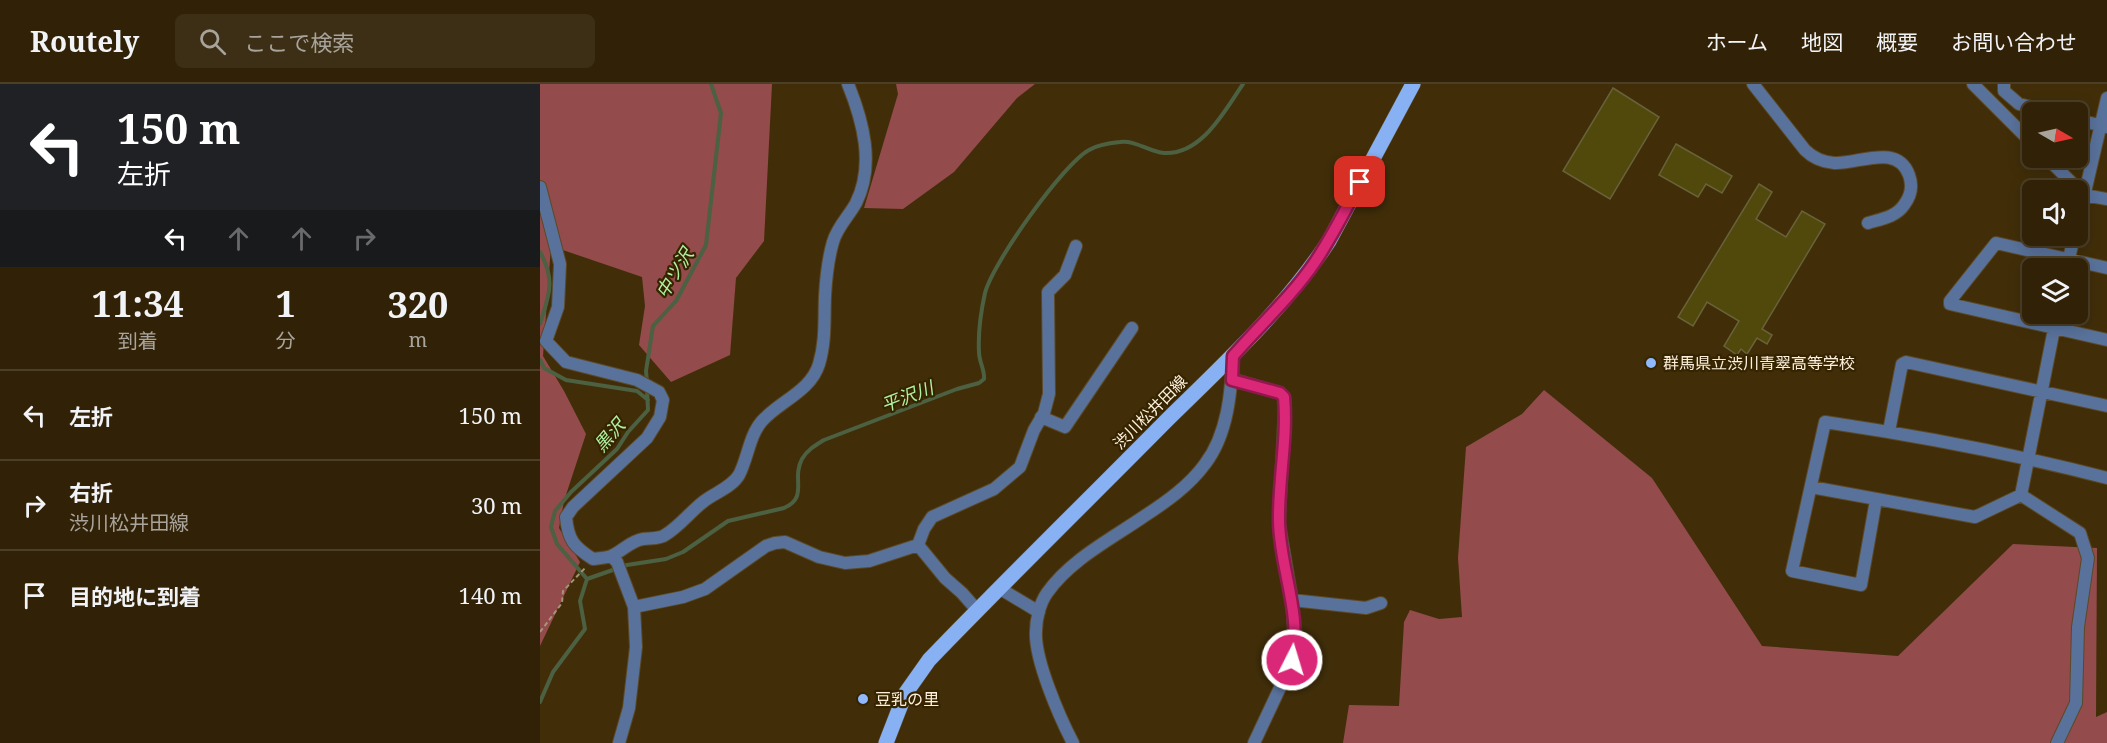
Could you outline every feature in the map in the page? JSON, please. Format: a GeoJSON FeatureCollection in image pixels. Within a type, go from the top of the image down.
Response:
{"type":"FeatureCollection","features":[{"type":"Feature","properties":{"kind":"main road","name":"渋川松井田線"},"geometry":{"type":"LineString","coordinates":[[886,743],[905,694],[928,660],[1233,356],[1314,264],[1329,241],[1413,84]]}},
{"type":"Feature","properties":{"kind":"street"},"geometry":{"type":"LineString","coordinates":[[540,187],[560,264],[558,307],[546,341],[566,362],[637,380],[659,392],[663,400],[660,417],[646,438],[573,507],[566,517],[568,534],[579,550],[593,559],[611,556],[628,544],[641,539],[664,537],[703,502],[731,484],[739,475],[747,449],[760,423],[810,381],[819,366],[824,345],[826,281],[833,239],[856,203],[865,176],[866,148],[863,129],[848,84]]}},
{"type":"Feature","properties":{"kind":"street"},"geometry":{"type":"LineString","coordinates":[[1753,84],[1813,158],[1834,163],[1876,157],[1890,158],[1901,163],[1908,172],[1911,182],[1910,197],[1893,215],[1868,223]]}},
{"type":"Feature","properties":{"kind":"street"},"geometry":{"type":"LineString","coordinates":[[1973,84],[2022,133]]}},
{"type":"Feature","properties":{"kind":"street"},"geometry":{"type":"LineString","coordinates":[[2004,84],[2004,91],[2022,105]]}},
{"type":"Feature","properties":{"kind":"street"},"geometry":{"type":"LineString","coordinates":[[2088,181],[2104,127],[2107,98]]}},
{"type":"Feature","properties":{"kind":"street"},"geometry":{"type":"LineString","coordinates":[[2088,123],[2104,127]]}},
{"type":"Feature","properties":{"kind":"street"},"geometry":{"type":"LineString","coordinates":[[2057,168],[2069,180]]}},
{"type":"Feature","properties":{"kind":"street"},"geometry":{"type":"LineString","coordinates":[[2088,196],[2107,199]]}},
{"type":"Feature","properties":{"kind":"street"},"geometry":{"type":"LineString","coordinates":[[2022,320],[1950,304],[1950,301],[1996,243],[2047,258]]}},
{"type":"Feature","properties":{"kind":"street"},"geometry":{"type":"LineString","coordinates":[[634,607],[683,597],[705,589],[766,546],[775,543],[785,542],[819,557],[845,563],[869,561],[918,544],[932,517],[994,489],[1020,467],[1049,394],[1048,292],[1065,275],[1076,246]]}},
{"type":"Feature","properties":{"kind":"street"},"geometry":{"type":"LineString","coordinates":[[2088,266],[2107,268]]}},
{"type":"Feature","properties":{"kind":"street"},"geometry":{"type":"LineString","coordinates":[[2040,324],[2107,340]]}},
{"type":"Feature","properties":{"kind":"street"},"geometry":{"type":"LineString","coordinates":[[2021,495],[2055,324]]}},
{"type":"Feature","properties":{"kind":"street"},"geometry":{"type":"LineString","coordinates":[[1041,417],[1065,427],[1132,327]]}},
{"type":"Feature","properties":{"kind":"street"},"geometry":{"type":"LineString","coordinates":[[1073,743],[1044,674],[1035,633],[1039,612],[1046,595],[1066,572],[1087,555],[1167,501],[1192,480],[1207,462],[1221,432],[1228,408],[1233,356]]}},
{"type":"Feature","properties":{"kind":"street"},"geometry":{"type":"LineString","coordinates":[[1889,431],[1902,364],[1906,362],[2107,406]]}},
{"type":"Feature","properties":{"kind":"street"},"geometry":{"type":"LineString","coordinates":[[1232,380],[1280,393],[1284,397],[1279,523],[1292,600],[1295,648],[1292,660],[1254,743]]}},
{"type":"Feature","properties":{"kind":"street"},"geometry":{"type":"LineString","coordinates":[[1876,500],[1861,585],[1792,571],[1825,422],[1889,431],[2027,458],[2107,478]]}},
{"type":"Feature","properties":{"kind":"street"},"geometry":{"type":"LineString","coordinates":[[1811,487],[1975,517],[2021,495]]}},
{"type":"Feature","properties":{"kind":"street"},"geometry":{"type":"LineString","coordinates":[[2021,495],[2080,533],[2088,558],[2078,627],[2076,703],[2057,743]]}},
{"type":"Feature","properties":{"kind":"street"},"geometry":{"type":"LineString","coordinates":[[918,544],[945,578],[977,610]]}},
{"type":"Feature","properties":{"kind":"street"},"geometry":{"type":"LineString","coordinates":[[611,556],[617,562],[634,607],[635,657],[629,708],[620,743]]}},
{"type":"Feature","properties":{"kind":"street"},"geometry":{"type":"LineString","coordinates":[[999,588],[1039,612]]}},
{"type":"Feature","properties":{"kind":"street"},"geometry":{"type":"LineString","coordinates":[[1292,600],[1366,608],[1381,603]]}},
{"type":"Feature","properties":{"kind":"path"},"geometry":{"type":"LineString","coordinates":[[540,632],[562,603],[563,591],[593,559]]}},
{"type":"Feature","properties":{"kind":"shaded area"},"geometry":{"type":"Polygon","coordinates":[[[540,84],[772,84],[764,241],[736,278],[730,355],[671,382],[639,345],[645,306],[642,277],[551,246],[543,356],[586,434],[564,501],[559,528],[580,562],[540,646],[540,84]]]}},
{"type":"Feature","properties":{"kind":"shaded area"},"geometry":{"type":"Polygon","coordinates":[[[896,84],[1035,84],[1017,98],[954,172],[903,209],[864,208],[898,94],[896,84]]]}},
{"type":"Feature","properties":{"kind":"shaded area"},"geometry":{"type":"Polygon","coordinates":[[[1544,390],[1652,478],[1762,646],[1898,656],[2013,544],[2097,548],[2096,717],[2107,712],[2107,743],[1343,743],[1349,705],[1399,706],[1404,622],[1410,610],[1439,619],[1462,617],[1458,558],[1466,447],[1522,414],[1544,390]]]}},
{"type":"Feature","properties":{"kind":"building"},"geometry":{"type":"Polygon","coordinates":[[[1613,88],[1659,117],[1610,199],[1563,171],[1613,88]]]}},
{"type":"Feature","properties":{"kind":"building"},"geometry":{"type":"Polygon","coordinates":[[[1676,144],[1732,176],[1722,193],[1706,184],[1698,197],[1659,175],[1676,144]]]}},
{"type":"Feature","properties":{"kind":"building"},"geometry":{"type":"Polygon","coordinates":[[[1759,184],[1772,192],[1756,219],[1786,237],[1802,211],[1825,224],[1762,329],[1772,335],[1767,344],[1757,338],[1747,354],[1741,349],[1737,355],[1724,346],[1739,321],[1707,302],[1693,326],[1678,317],[1759,184]]]}},
{"type":"Feature","properties":{"kind":"waterway","name":"中ツ沢"},"geometry":{"type":"LineString","coordinates":[[647,382],[646,371],[653,326],[676,301],[706,245],[721,113],[711,84]]}},
{"type":"Feature","properties":{"kind":"waterway","name":"平沢川"},"geometry":{"type":"LineString","coordinates":[[587,579],[627,565],[666,559],[683,552],[728,521],[784,508],[796,499],[799,466],[802,459],[809,450],[824,440],[957,389],[979,383],[984,379],[979,356],[980,322],[990,279],[1014,239],[1063,174],[1089,150],[1104,144],[1126,142],[1164,153],[1178,152],[1190,147],[1211,129],[1243,84]]}},
{"type":"Feature","properties":{"kind":"waterway","name":"黒沢"},"geometry":{"type":"LineString","coordinates":[[540,252],[548,271],[549,280],[548,296],[540,324]]}},
{"type":"Feature","properties":{"kind":"waterway","name":"黒沢"},"geometry":{"type":"LineString","coordinates":[[540,360],[544,368],[566,380],[637,391],[648,400]]}},
{"type":"Feature","properties":{"kind":"waterway","name":"黒沢"},"geometry":{"type":"LineString","coordinates":[[587,579],[557,544],[551,527],[555,511],[571,492],[617,449],[628,432],[648,410],[647,389]]}},
{"type":"Feature","properties":{"kind":"waterway","name":"平沢川"},"geometry":{"type":"LineString","coordinates":[[540,702],[553,672],[585,629],[580,601],[587,579]]}},
{"type":"Feature","properties":{"kind":"place","name":"群馬県立渋川青翠高等学校"},"geometry":{"type":"Point","coordinates":[1651,363]}},
{"type":"Feature","properties":{"kind":"place","name":"豆乳の里"},"geometry":{"type":"Point","coordinates":[863,699]}},
{"type":"Feature","properties":{"kind":"route"},"geometry":{"type":"LineString","coordinates":[[1292,660],[1295,648],[1292,600],[1279,523],[1285,402],[1280,393],[1232,380],[1233,356],[1314,264],[1329,241],[1360,182]]}}]}
